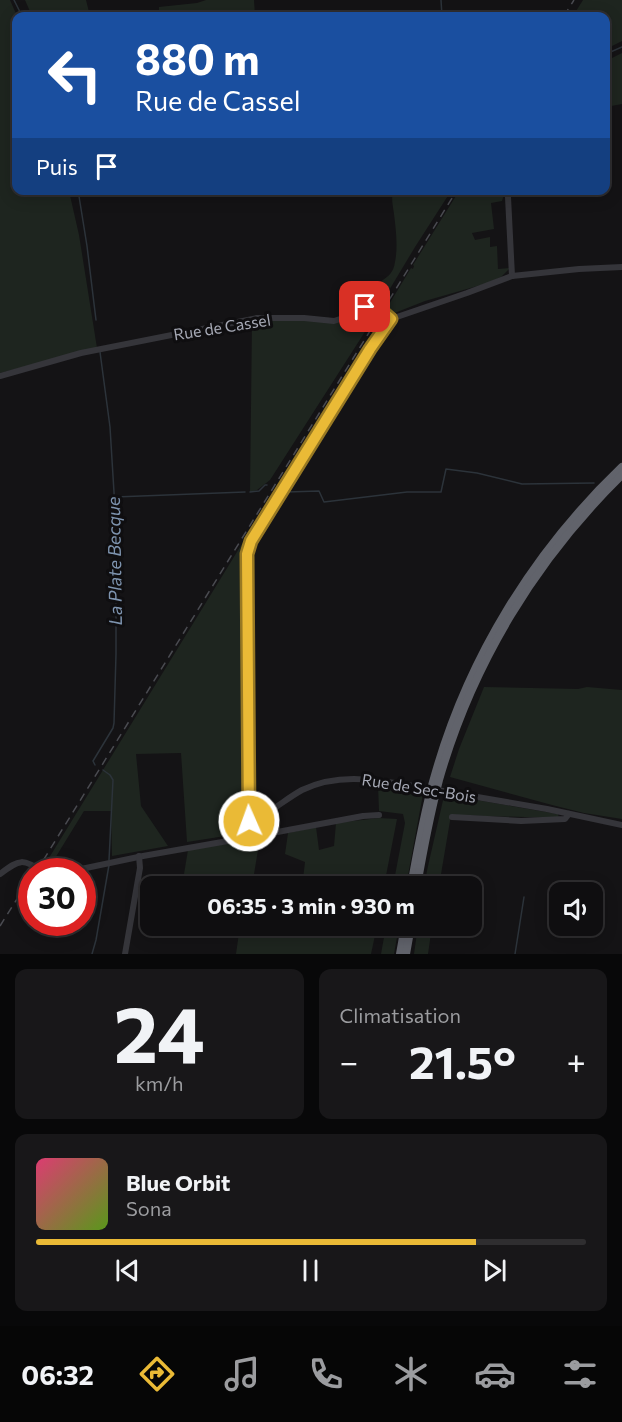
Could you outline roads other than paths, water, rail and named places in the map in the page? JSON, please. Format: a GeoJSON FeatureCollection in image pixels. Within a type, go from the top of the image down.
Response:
{"type":"FeatureCollection","features":[{"type":"Feature","properties":{"kind":"highway"},"geometry":{"type":"LineString","coordinates":[[413,876],[436,769],[457,709],[481,657],[508,608],[540,560],[580,510],[622,467]]}},
{"type":"Feature","properties":{"kind":"highway"},"geometry":{"type":"LineString","coordinates":[[419,876],[442,772],[456,728],[482,668],[508,619],[539,571],[573,527],[622,475]]}},
{"type":"Feature","properties":{"kind":"highway"},"geometry":{"type":"LineString","coordinates":[[400,954],[403,936]]}},
{"type":"Feature","properties":{"kind":"highway"},"geometry":{"type":"LineString","coordinates":[[406,954],[409,936]]}},
{"type":"Feature","properties":{"kind":"street"},"geometry":{"type":"LineString","coordinates":[[508,197],[512,276]]}},
{"type":"Feature","properties":{"kind":"street"},"geometry":{"type":"LineString","coordinates":[[250,828],[248,802],[248,548],[370,349],[391,319],[512,276],[622,267]]}},
{"type":"Feature","properties":{"kind":"street","name":"Rue de Cassel"},"geometry":{"type":"LineString","coordinates":[[0,376],[77,354],[257,318],[337,320],[368,306],[377,309],[391,319]]}},
{"type":"Feature","properties":{"kind":"street","name":"Rue de Sec-Bois"},"geometry":{"type":"LineString","coordinates":[[96,865],[238,839],[243,837],[262,816],[298,792],[331,780],[347,778],[422,787],[622,825]]}},
{"type":"Feature","properties":{"kind":"street","name":"Rue de Sec-Bois"},"geometry":{"type":"LineString","coordinates":[[452,817],[525,821],[566,819],[569,814]]}},
{"type":"Feature","properties":{"kind":"street","name":"Rue de Sec-Bois"},"geometry":{"type":"LineString","coordinates":[[250,828],[256,836],[378,815]]}},
{"type":"Feature","properties":{"kind":"street"},"geometry":{"type":"LineString","coordinates":[[125,954],[140,866],[139,856]]}},
{"type":"Feature","properties":{"kind":"street"},"geometry":{"type":"LineString","coordinates":[[0,874],[18,863]]}},
{"type":"Feature","properties":{"kind":"waterway"},"geometry":{"type":"LineString","coordinates":[[14,0],[20,12]]}},
{"type":"Feature","properties":{"kind":"waterway"},"geometry":{"type":"LineString","coordinates":[[441,0],[442,12]]}},
{"type":"Feature","properties":{"kind":"waterway"},"geometry":{"type":"LineString","coordinates":[[610,52],[622,47]]}},
{"type":"Feature","properties":{"kind":"waterway"},"geometry":{"type":"LineString","coordinates":[[79,195],[96,320]]}},
{"type":"Feature","properties":{"kind":"waterway","name":"La Plate Becque"},"geometry":{"type":"LineString","coordinates":[[95,765],[93,761],[114,723],[116,654],[116,525],[110,427],[100,352]]}},
{"type":"Feature","properties":{"kind":"waterway"},"geometry":{"type":"LineString","coordinates":[[283,494],[319,491],[324,502],[407,492],[441,492],[446,469],[477,473],[522,484],[594,483]]}},
{"type":"Feature","properties":{"kind":"waterway"},"geometry":{"type":"LineString","coordinates":[[250,492],[259,491],[267,485]]}},
{"type":"Feature","properties":{"kind":"waterway"},"geometry":{"type":"LineString","coordinates":[[115,497],[245,492]]}},
{"type":"Feature","properties":{"kind":"waterway","name":"La Plate Becque"},"geometry":{"type":"LineString","coordinates":[[103,770],[113,780],[109,860]]}},
{"type":"Feature","properties":{"kind":"waterway","name":"La Plate Becque"},"geometry":{"type":"LineString","coordinates":[[92,954],[109,865]]}},
{"type":"Feature","properties":{"kind":"waterway"},"geometry":{"type":"LineString","coordinates":[[515,954],[524,897]]}},
{"type":"Feature","properties":{"kind":"railway"},"geometry":{"type":"LineString","coordinates":[[566,12],[574,0]]}},
{"type":"Feature","properties":{"kind":"railway"},"geometry":{"type":"LineString","coordinates":[[45,858],[454,195]]}},
{"type":"Feature","properties":{"kind":"railway"},"geometry":{"type":"LineString","coordinates":[[0,926],[18,897]]}}]}
